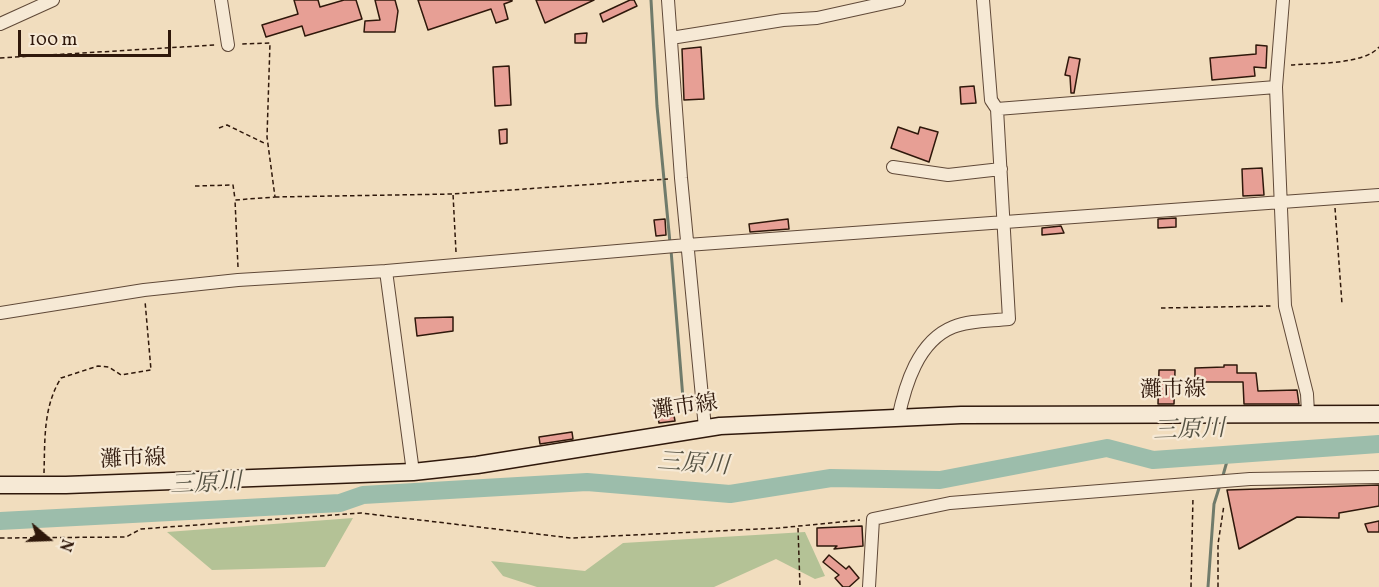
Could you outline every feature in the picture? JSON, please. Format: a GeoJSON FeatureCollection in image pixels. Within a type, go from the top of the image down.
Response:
{"type":"FeatureCollection","features":[{"type":"Feature","properties":{"kind":"main road","name":"灘市線"},"geometry":{"type":"LineString","coordinates":[[0,485],[413,472],[477,465],[705,428],[961,415],[1379,414]]}},
{"type":"Feature","properties":{"kind":"street"},"geometry":{"type":"LineString","coordinates":[[0,24],[53,0]]}},
{"type":"Feature","properties":{"kind":"street"},"geometry":{"type":"LineString","coordinates":[[221,0],[228,45]]}},
{"type":"Feature","properties":{"kind":"street"},"geometry":{"type":"LineString","coordinates":[[669,0],[681,178],[705,428]]}},
{"type":"Feature","properties":{"kind":"street"},"geometry":{"type":"LineString","coordinates":[[671,38],[783,20],[817,18],[899,0]]}},
{"type":"Feature","properties":{"kind":"street"},"geometry":{"type":"LineString","coordinates":[[898,419],[912,371],[931,342],[953,327],[1009,319],[997,108],[991,100],[983,0]]}},
{"type":"Feature","properties":{"kind":"street"},"geometry":{"type":"LineString","coordinates":[[1283,0],[1276,87],[1285,306],[1307,394],[1308,413]]}},
{"type":"Feature","properties":{"kind":"street"},"geometry":{"type":"LineString","coordinates":[[997,108],[1276,87]]}},
{"type":"Feature","properties":{"kind":"street"},"geometry":{"type":"LineString","coordinates":[[893,167],[948,175],[1001,169]]}},
{"type":"Feature","properties":{"kind":"street"},"geometry":{"type":"LineString","coordinates":[[0,313],[144,290],[238,280],[386,271],[457,263],[687,245],[1379,195]]}},
{"type":"Feature","properties":{"kind":"street"},"geometry":{"type":"LineString","coordinates":[[386,271],[413,472]]}},
{"type":"Feature","properties":{"kind":"street"},"geometry":{"type":"LineString","coordinates":[[869,587],[873,519],[950,502],[1227,481],[1379,477]]}},
{"type":"Feature","properties":{"kind":"path"},"geometry":{"type":"LineString","coordinates":[[0,58],[270,43],[267,144],[274,198]]}},
{"type":"Feature","properties":{"kind":"path"},"geometry":{"type":"LineString","coordinates":[[1278,66],[1353,60],[1375,52],[1379,47]]}},
{"type":"Feature","properties":{"kind":"path"},"geometry":{"type":"LineString","coordinates":[[219,128],[227,125],[267,144]]}},
{"type":"Feature","properties":{"kind":"path"},"geometry":{"type":"LineString","coordinates":[[235,200],[453,194],[681,178]]}},
{"type":"Feature","properties":{"kind":"path"},"geometry":{"type":"LineString","coordinates":[[195,186],[233,185],[238,280]]}},
{"type":"Feature","properties":{"kind":"path"},"geometry":{"type":"LineString","coordinates":[[453,194],[457,263]]}},
{"type":"Feature","properties":{"kind":"path"},"geometry":{"type":"LineString","coordinates":[[1334,198],[1342,304]]}},
{"type":"Feature","properties":{"kind":"path"},"geometry":{"type":"LineString","coordinates":[[44,485],[45,419],[53,391],[61,378],[98,366],[109,368],[121,375],[152,370],[144,290]]}},
{"type":"Feature","properties":{"kind":"path"},"geometry":{"type":"LineString","coordinates":[[1161,308],[1285,306]]}},
{"type":"Feature","properties":{"kind":"path"},"geometry":{"type":"LineString","coordinates":[[1191,587],[1194,484]]}},
{"type":"Feature","properties":{"kind":"path"},"geometry":{"type":"LineString","coordinates":[[1218,587],[1218,544],[1224,505]]}},
{"type":"Feature","properties":{"kind":"path"},"geometry":{"type":"LineString","coordinates":[[0,538],[126,537],[141,529],[361,513],[571,538],[798,526],[873,519]]}},
{"type":"Feature","properties":{"kind":"path"},"geometry":{"type":"LineString","coordinates":[[798,526],[800,587]]}},
{"type":"Feature","properties":{"kind":"green space"},"geometry":{"type":"Polygon","coordinates":[[[353,518],[325,567],[212,570],[167,532],[353,518]]]}},
{"type":"Feature","properties":{"kind":"green space"},"geometry":{"type":"Polygon","coordinates":[[[805,532],[825,576],[815,579],[776,559],[714,587],[537,587],[503,576],[491,561],[585,571],[623,543],[805,532]]]}},
{"type":"Feature","properties":{"kind":"building"},"geometry":{"type":"Polygon","coordinates":[[[294,0],[318,0],[320,7],[344,0],[356,0],[362,19],[305,36],[302,26],[266,37],[262,25],[298,14],[294,0]]]}},
{"type":"Feature","properties":{"kind":"building"},"geometry":{"type":"Polygon","coordinates":[[[375,0],[395,0],[398,11],[395,32],[364,32],[365,21],[380,20],[375,0]]]}},
{"type":"Feature","properties":{"kind":"building"},"geometry":{"type":"Polygon","coordinates":[[[418,0],[512,1],[504,4],[508,19],[496,23],[491,9],[428,30],[418,0]]]}},
{"type":"Feature","properties":{"kind":"building"},"geometry":{"type":"Polygon","coordinates":[[[536,0],[594,0],[545,23],[536,0]]]}},
{"type":"Feature","properties":{"kind":"building"},"geometry":{"type":"Polygon","coordinates":[[[634,0],[637,6],[603,22],[600,14],[634,0]]]}},
{"type":"Feature","properties":{"kind":"building"},"geometry":{"type":"Polygon","coordinates":[[[587,33],[586,43],[575,43],[575,34],[587,33]]]}},
{"type":"Feature","properties":{"kind":"building"},"geometry":{"type":"Polygon","coordinates":[[[1256,45],[1267,46],[1266,68],[1254,67],[1255,76],[1212,80],[1210,58],[1256,54],[1256,45]]]}},
{"type":"Feature","properties":{"kind":"building"},"geometry":{"type":"Polygon","coordinates":[[[701,47],[704,99],[684,100],[682,49],[701,47]]]}},
{"type":"Feature","properties":{"kind":"building"},"geometry":{"type":"Polygon","coordinates":[[[1069,57],[1080,59],[1074,93],[1071,93],[1070,76],[1065,75],[1069,57]]]}},
{"type":"Feature","properties":{"kind":"building"},"geometry":{"type":"Polygon","coordinates":[[[509,66],[511,105],[495,106],[493,67],[509,66]]]}},
{"type":"Feature","properties":{"kind":"building"},"geometry":{"type":"Polygon","coordinates":[[[974,86],[976,103],[961,104],[960,87],[974,86]]]}},
{"type":"Feature","properties":{"kind":"building"},"geometry":{"type":"Polygon","coordinates":[[[898,127],[918,134],[920,127],[938,132],[929,162],[891,148],[898,127]]]}},
{"type":"Feature","properties":{"kind":"building"},"geometry":{"type":"Polygon","coordinates":[[[507,129],[507,143],[500,144],[499,130],[507,129]]]}},
{"type":"Feature","properties":{"kind":"building"},"geometry":{"type":"Polygon","coordinates":[[[1262,168],[1264,195],[1243,196],[1242,169],[1262,168]]]}},
{"type":"Feature","properties":{"kind":"building"},"geometry":{"type":"Polygon","coordinates":[[[1176,218],[1176,227],[1158,228],[1158,219],[1176,218]]]}},
{"type":"Feature","properties":{"kind":"building"},"geometry":{"type":"Polygon","coordinates":[[[665,219],[666,235],[656,236],[654,220],[665,219]]]}},
{"type":"Feature","properties":{"kind":"building"},"geometry":{"type":"Polygon","coordinates":[[[788,219],[789,229],[750,232],[749,224],[788,219]]]}},
{"type":"Feature","properties":{"kind":"building"},"geometry":{"type":"Polygon","coordinates":[[[1061,226],[1064,233],[1042,235],[1042,228],[1061,226]]]}},
{"type":"Feature","properties":{"kind":"building"},"geometry":{"type":"Polygon","coordinates":[[[453,317],[453,331],[417,336],[415,318],[453,317]]]}},
{"type":"Feature","properties":{"kind":"building"},"geometry":{"type":"Polygon","coordinates":[[[1224,365],[1237,365],[1237,373],[1256,373],[1258,391],[1297,390],[1299,404],[1244,404],[1243,382],[1195,382],[1195,368],[1224,367],[1224,365]]]}},
{"type":"Feature","properties":{"kind":"building"},"geometry":{"type":"Polygon","coordinates":[[[1159,370],[1175,370],[1174,404],[1158,404],[1159,370]]]}},
{"type":"Feature","properties":{"kind":"building"},"geometry":{"type":"Polygon","coordinates":[[[673,410],[675,421],[659,423],[657,412],[673,410]]]}},
{"type":"Feature","properties":{"kind":"building"},"geometry":{"type":"Polygon","coordinates":[[[572,432],[573,439],[540,444],[539,437],[572,432]]]}},
{"type":"Feature","properties":{"kind":"building"},"geometry":{"type":"Polygon","coordinates":[[[1379,485],[1379,506],[1339,513],[1339,518],[1297,517],[1239,549],[1227,490],[1379,485]]]}},
{"type":"Feature","properties":{"kind":"building"},"geometry":{"type":"Polygon","coordinates":[[[1379,521],[1379,532],[1368,532],[1365,524],[1379,521]]]}},
{"type":"Feature","properties":{"kind":"building"},"geometry":{"type":"Polygon","coordinates":[[[862,526],[863,546],[834,549],[837,546],[817,546],[817,528],[862,526]]]}},
{"type":"Feature","properties":{"kind":"building"},"geometry":{"type":"Polygon","coordinates":[[[829,555],[846,569],[849,566],[859,578],[849,587],[843,587],[835,578],[839,575],[823,562],[829,555]]]}},
{"type":"Feature","properties":{"kind":"waterway"},"geometry":{"type":"LineString","coordinates":[[651,0],[657,106],[670,243]]}},
{"type":"Feature","properties":{"kind":"waterway"},"geometry":{"type":"LineString","coordinates":[[671,250],[684,411]]}},
{"type":"Feature","properties":{"kind":"waterway","name":"三原川"},"geometry":{"type":"LineString","coordinates":[[0,521],[340,503],[363,495],[587,482],[730,494],[831,478],[940,480],[1107,448],[1153,460],[1379,444]]}},
{"type":"Feature","properties":{"kind":"waterway"},"geometry":{"type":"LineString","coordinates":[[1222,479],[1229,454]]}},
{"type":"Feature","properties":{"kind":"waterway"},"geometry":{"type":"LineString","coordinates":[[1208,587],[1214,504],[1220,485]]}}]}
